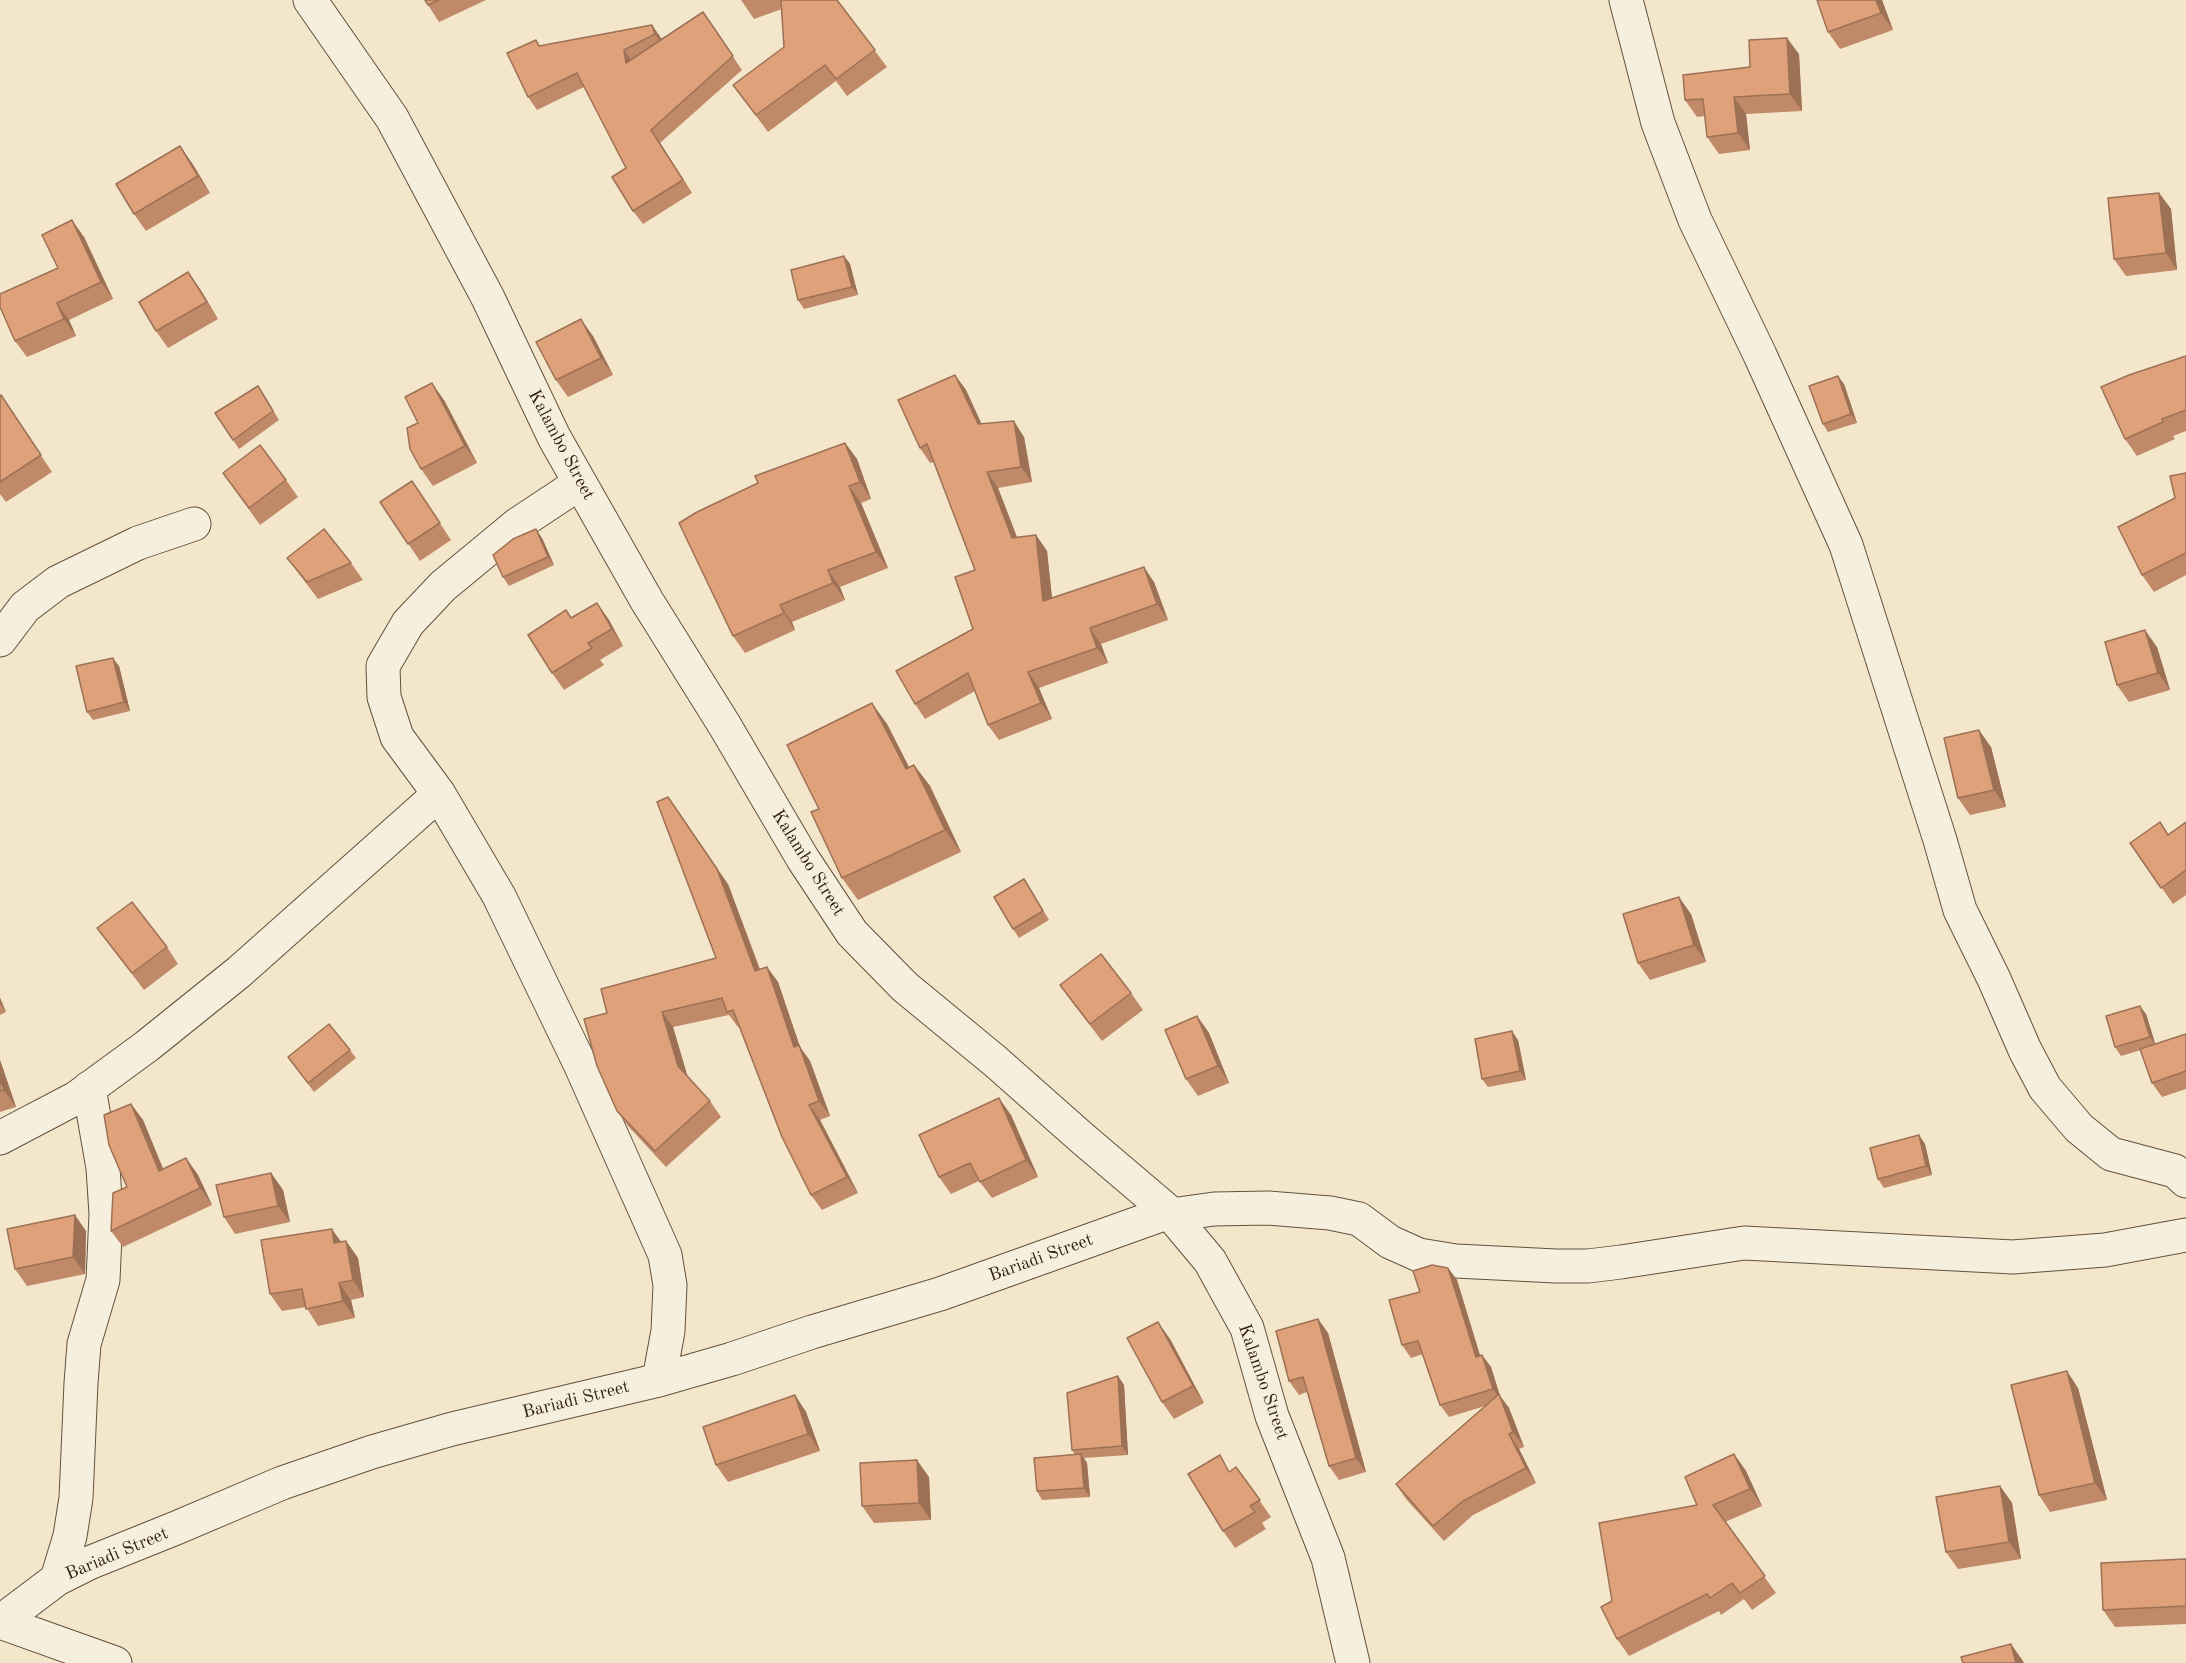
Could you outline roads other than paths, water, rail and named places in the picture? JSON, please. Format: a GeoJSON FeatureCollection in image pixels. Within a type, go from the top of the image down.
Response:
{"type":"FeatureCollection","features":[{"type":"Feature","properties":{"kind":"street","name":"Kalambo Street"},"geometry":{"type":"LineString","coordinates":[[310,0],[392,118],[488,298],[554,437],[647,601],[725,726],[802,859],[852,933],[905,987],[995,1061],[1170,1213],[1210,1261],[1247,1329],[1272,1416],[1328,1558],[1353,1663]]}},
{"type":"Feature","properties":{"kind":"street"},"geometry":{"type":"LineString","coordinates":[[1626,0],[1658,123],[1695,220],[1760,355],[1846,545],[1960,910],[2025,1050],[2045,1088],[2079,1128],[2111,1154],[2175,1171],[2186,1181]]}},
{"type":"Feature","properties":{"kind":"street"},"geometry":{"type":"LineString","coordinates":[[580,483],[518,524],[443,586],[408,623],[383,666],[384,697],[397,737],[439,794],[499,896],[580,1064],[665,1255],[670,1285],[668,1330],[659,1380]]}},
{"type":"Feature","properties":{"kind":"street"},"geometry":{"type":"LineString","coordinates":[[0,640],[25,607],[58,582],[138,543],[194,524]]}},
{"type":"Feature","properties":{"kind":"street"},"geometry":{"type":"LineString","coordinates":[[0,1138],[76,1098],[147,1047],[239,972],[439,794]]}},
{"type":"Feature","properties":{"kind":"street"},"geometry":{"type":"LineString","coordinates":[[57,1579],[70,1536],[76,1498],[84,1344],[103,1280],[106,1214],[103,1168],[89,1088]]}},
{"type":"Feature","properties":{"kind":"street","name":"Bariadi Street"},"geometry":{"type":"LineString","coordinates":[[0,1622],[57,1579],[89,1563],[282,1483],[372,1452],[452,1429],[659,1380],[940,1294],[1170,1213],[1225,1208],[1268,1208],[1330,1213],[1359,1220],[1390,1242],[1419,1255],[1456,1261],[1556,1266],[1588,1266],[1621,1262],[1744,1243],[2013,1257],[2104,1250],[2186,1235]]}},
{"type":"Feature","properties":{"kind":"street"},"geometry":{"type":"LineString","coordinates":[[0,1622],[115,1663]]}}]}
